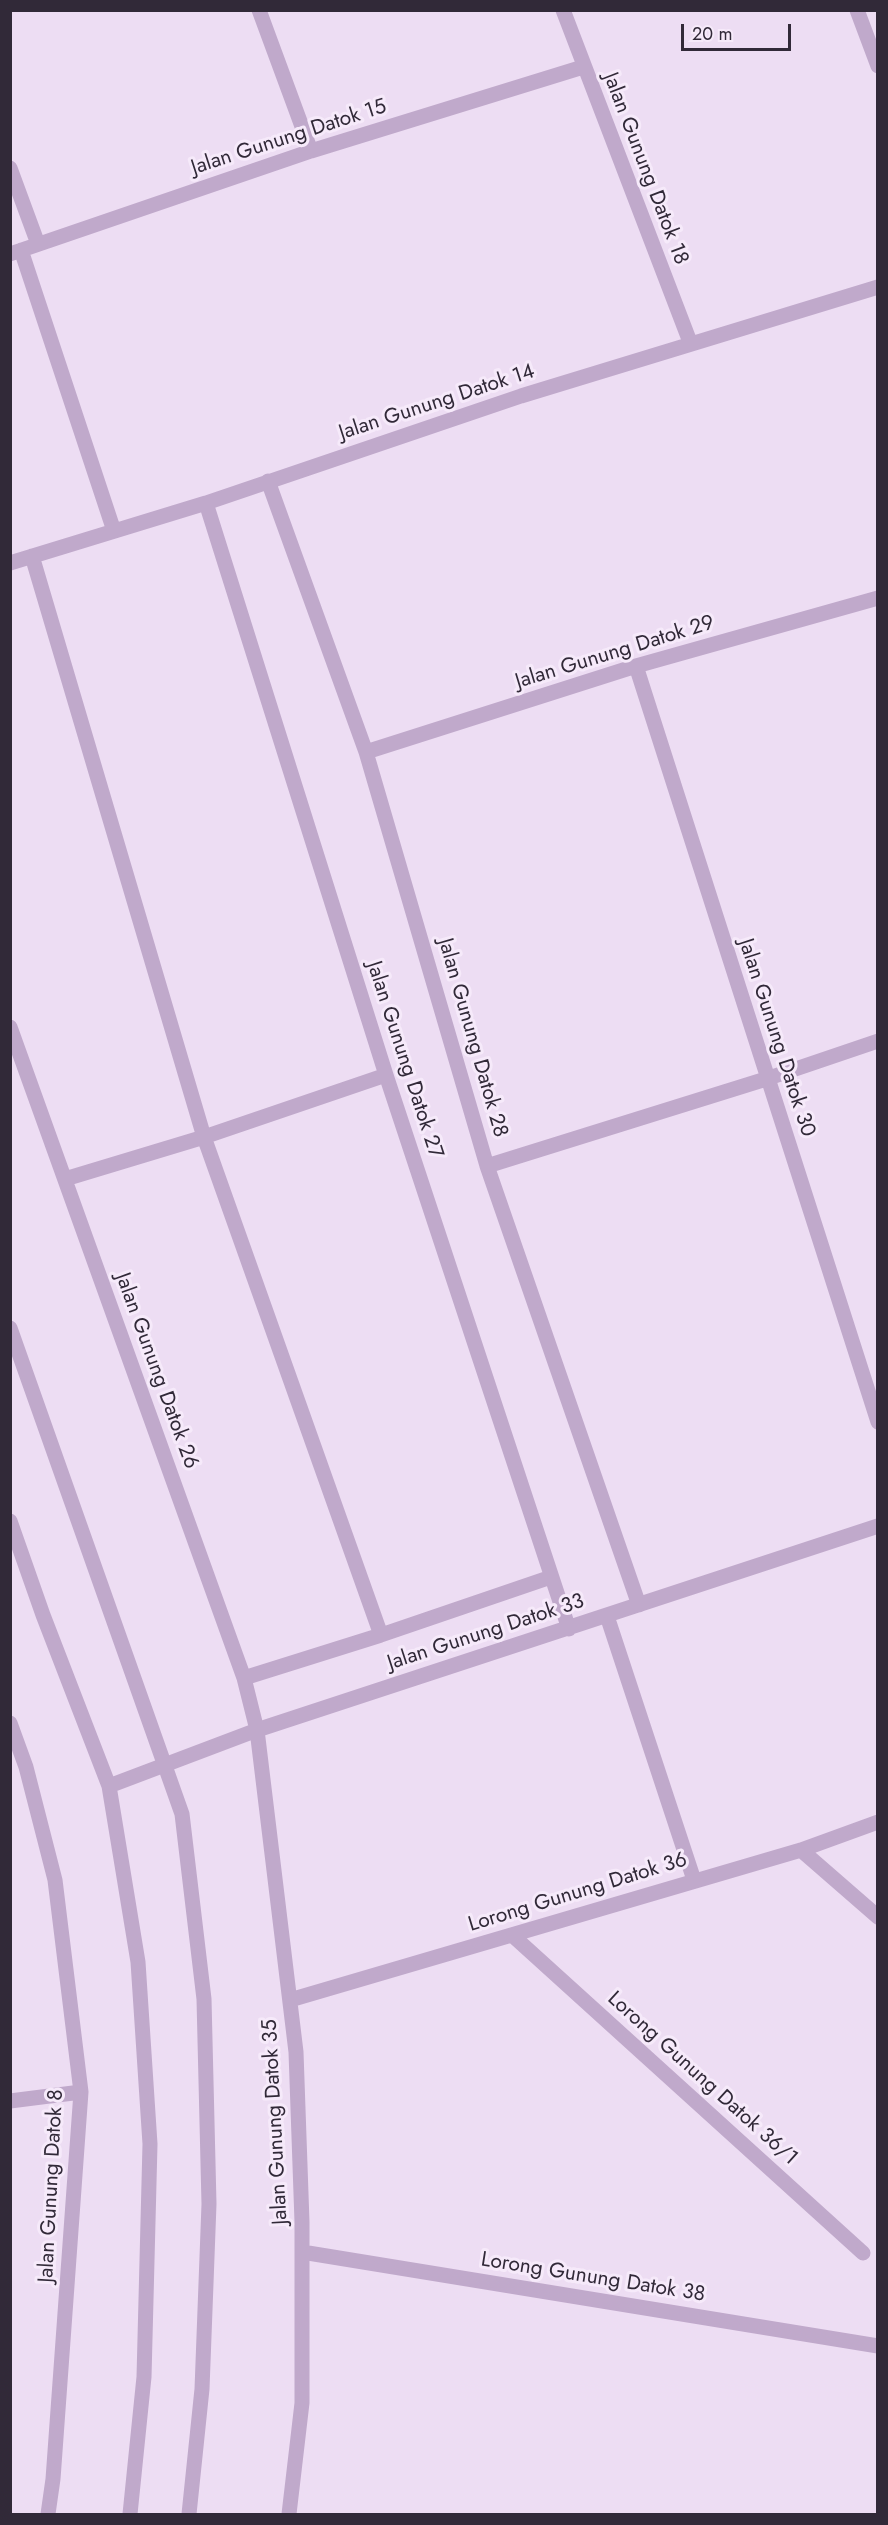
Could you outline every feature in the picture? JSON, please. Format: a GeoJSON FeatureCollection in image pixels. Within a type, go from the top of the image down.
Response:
{"type":"FeatureCollection","features":[{"type":"Feature","properties":{"kind":"street"},"geometry":{"type":"LineString","coordinates":[[259,10],[311,151]]}},
{"type":"Feature","properties":{"kind":"street","name":"Jalan Gunung Datok 18"},"geometry":{"type":"LineString","coordinates":[[563,10],[690,342]]}},
{"type":"Feature","properties":{"kind":"street"},"geometry":{"type":"LineString","coordinates":[[857,10],[878,66]]}},
{"type":"Feature","properties":{"kind":"street","name":"Jalan Gunung Datok 15"},"geometry":{"type":"LineString","coordinates":[[16,252],[311,151],[583,67]]}},
{"type":"Feature","properties":{"kind":"street"},"geometry":{"type":"LineString","coordinates":[[10,168],[38,244]]}},
{"type":"Feature","properties":{"kind":"street"},"geometry":{"type":"LineString","coordinates":[[16,252],[114,531]]}},
{"type":"Feature","properties":{"kind":"street","name":"Jalan Gunung Datok 14"},"geometry":{"type":"LineString","coordinates":[[10,563],[206,503],[690,342],[877,288]]}},
{"type":"Feature","properties":{"kind":"street","name":"Jalan Gunung Datok 28"},"geometry":{"type":"LineString","coordinates":[[268,481],[366,752],[487,1166],[639,1605]]}},
{"type":"Feature","properties":{"kind":"street","name":"Jalan Gunung Datok 27"},"geometry":{"type":"LineString","coordinates":[[206,503],[386,1075],[568,1629]]}},
{"type":"Feature","properties":{"kind":"street"},"geometry":{"type":"LineString","coordinates":[[32,556],[204,1137],[381,1635]]}},
{"type":"Feature","properties":{"kind":"street","name":"Jalan Gunung Datok 29"},"geometry":{"type":"LineString","coordinates":[[366,752],[636,666],[878,598]]}},
{"type":"Feature","properties":{"kind":"street","name":"Jalan Gunung Datok 30"},"geometry":{"type":"LineString","coordinates":[[636,666],[766,1079],[878,1422]]}},
{"type":"Feature","properties":{"kind":"street","name":"Jalan Gunung Datok 26"},"geometry":{"type":"LineString","coordinates":[[10,1027],[244,1678],[257,1730]]}},
{"type":"Feature","properties":{"kind":"street"},"geometry":{"type":"LineString","coordinates":[[487,1166],[766,1079],[878,1041]]}},
{"type":"Feature","properties":{"kind":"street"},"geometry":{"type":"LineString","coordinates":[[65,1179],[204,1137],[386,1075]]}},
{"type":"Feature","properties":{"kind":"street"},"geometry":{"type":"LineString","coordinates":[[10,1328],[182,1814],[204,1999],[209,2216],[202,2389],[189,2514]]}},
{"type":"Feature","properties":{"kind":"street"},"geometry":{"type":"LineString","coordinates":[[10,1521],[43,1615],[109,1786],[138,1962],[150,2144],[144,2377],[130,2514]]}},
{"type":"Feature","properties":{"kind":"street","name":"Jalan Gunung Datok 33"},"geometry":{"type":"LineString","coordinates":[[109,1786],[257,1730],[878,1526]]}},
{"type":"Feature","properties":{"kind":"street"},"geometry":{"type":"LineString","coordinates":[[244,1678],[381,1635],[551,1577]]}},
{"type":"Feature","properties":{"kind":"street"},"geometry":{"type":"LineString","coordinates":[[607,1616],[694,1880]]}},
{"type":"Feature","properties":{"kind":"street","name":"Jalan Gunung Datok 8"},"geometry":{"type":"LineString","coordinates":[[10,1723],[39,1814],[55,1880],[81,2092],[53,2479],[48,2514]]}},
{"type":"Feature","properties":{"kind":"street","name":"Jalan Gunung Datok 35"},"geometry":{"type":"LineString","coordinates":[[257,1730],[296,2052],[302,2252],[302,2403],[288,2514]]}},
{"type":"Feature","properties":{"kind":"street","name":"Lorong Gunung Datok 36"},"geometry":{"type":"LineString","coordinates":[[290,2000],[801,1850],[878,1822]]}},
{"type":"Feature","properties":{"kind":"street"},"geometry":{"type":"LineString","coordinates":[[801,1850],[878,1917]]}},
{"type":"Feature","properties":{"kind":"street","name":"Lorong Gunung Datok 36/1"},"geometry":{"type":"LineString","coordinates":[[512,1935],[863,2253]]}},
{"type":"Feature","properties":{"kind":"street"},"geometry":{"type":"LineString","coordinates":[[10,2101],[81,2092]]}},
{"type":"Feature","properties":{"kind":"street","name":"Lorong Gunung Datok 38"},"geometry":{"type":"LineString","coordinates":[[302,2252],[878,2346]]}}]}
